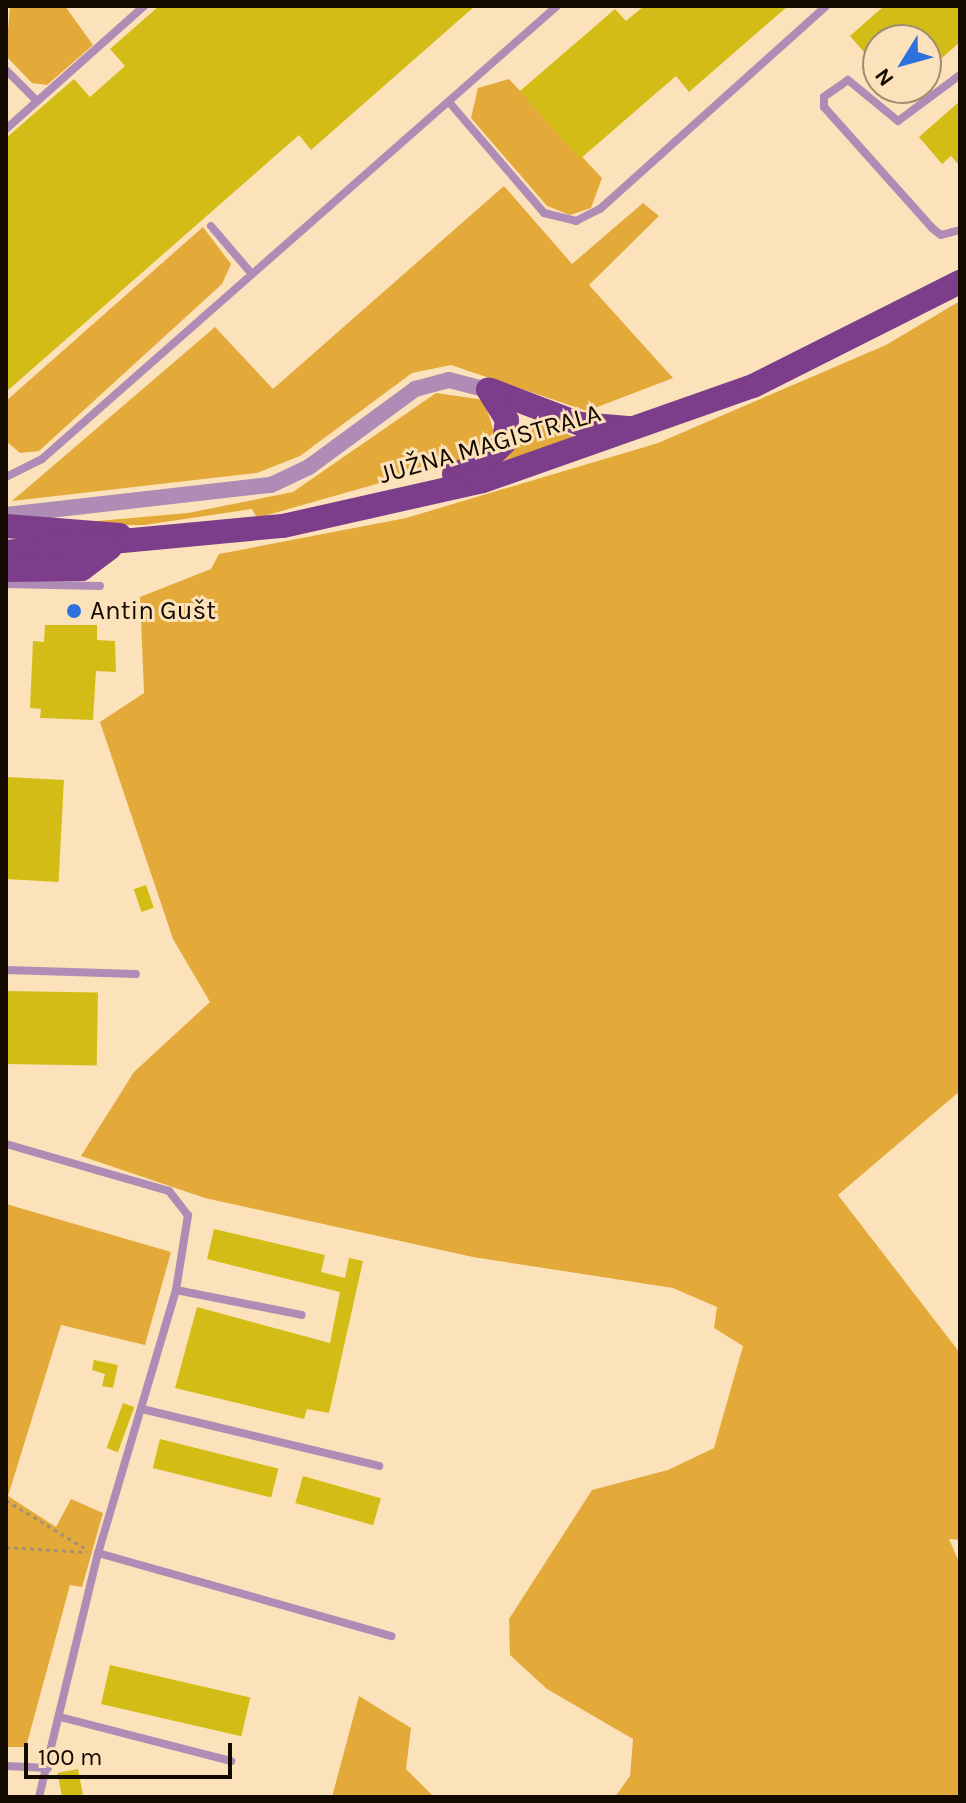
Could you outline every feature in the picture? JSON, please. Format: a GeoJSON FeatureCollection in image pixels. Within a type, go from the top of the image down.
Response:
{"type":"FeatureCollection","features":[{"type":"Feature","properties":{"kind":"main road","name":"JUŽNA MAGISTRALA"},"geometry":{"type":"LineString","coordinates":[[6,552],[110,548],[191,540],[404,499],[646,428],[830,351],[960,282]]}},
{"type":"Feature","properties":{"kind":"main road"},"geometry":{"type":"LineString","coordinates":[[488,390],[580,424],[646,428]]}},
{"type":"Feature","properties":{"kind":"main road"},"geometry":{"type":"LineString","coordinates":[[404,499],[496,453],[507,420],[488,390]]}},
{"type":"Feature","properties":{"kind":"main road"},"geometry":{"type":"LineString","coordinates":[[6,526],[191,540]]}},
{"type":"Feature","properties":{"kind":"main road"},"geometry":{"type":"LineString","coordinates":[[6,570],[82,569],[110,548]]}},
{"type":"Feature","properties":{"kind":"street"},"geometry":{"type":"LineString","coordinates":[[6,515],[271,485],[309,467],[415,389],[449,380],[488,390]]}},
{"type":"Feature","properties":{"kind":"lane"},"geometry":{"type":"LineString","coordinates":[[6,129],[144,6]]}},
{"type":"Feature","properties":{"kind":"lane"},"geometry":{"type":"LineString","coordinates":[[6,477],[42,459],[557,6]]}},
{"type":"Feature","properties":{"kind":"lane"},"geometry":{"type":"LineString","coordinates":[[449,102],[544,213],[576,221],[600,209],[826,6]]}},
{"type":"Feature","properties":{"kind":"lane"},"geometry":{"type":"LineString","coordinates":[[6,70],[37,101]]}},
{"type":"Feature","properties":{"kind":"lane"},"geometry":{"type":"LineString","coordinates":[[960,75],[898,121],[848,80],[824,97],[824,107],[932,228],[941,235],[960,230]]}},
{"type":"Feature","properties":{"kind":"lane"},"geometry":{"type":"LineString","coordinates":[[211,226],[251,273]]}},
{"type":"Feature","properties":{"kind":"lane"},"geometry":{"type":"LineString","coordinates":[[6,584],[100,586]]}},
{"type":"Feature","properties":{"kind":"lane"},"geometry":{"type":"LineString","coordinates":[[6,970],[136,974]]}},
{"type":"Feature","properties":{"kind":"lane"},"geometry":{"type":"LineString","coordinates":[[6,1144],[169,1191],[188,1215],[176,1290],[98,1553],[39,1797]]}},
{"type":"Feature","properties":{"kind":"lane"},"geometry":{"type":"LineString","coordinates":[[176,1290],[302,1315]]}},
{"type":"Feature","properties":{"kind":"lane"},"geometry":{"type":"LineString","coordinates":[[142,1409],[379,1466]]}},
{"type":"Feature","properties":{"kind":"lane"},"geometry":{"type":"LineString","coordinates":[[98,1553],[391,1636]]}},
{"type":"Feature","properties":{"kind":"lane"},"geometry":{"type":"LineString","coordinates":[[60,1717],[231,1761]]}},
{"type":"Feature","properties":{"kind":"lane"},"geometry":{"type":"LineString","coordinates":[[6,1766],[48,1768]]}},
{"type":"Feature","properties":{"kind":"path"},"geometry":{"type":"LineString","coordinates":[[6,1500],[98,1553]]}},
{"type":"Feature","properties":{"kind":"path"},"geometry":{"type":"LineString","coordinates":[[6,1547],[98,1553]]}},
{"type":"Feature","properties":{"kind":"shaded area"},"geometry":{"type":"Polygon","coordinates":[[[10,6],[65,6],[93,45],[47,85],[32,83],[6,56],[10,6]]]}},
{"type":"Feature","properties":{"kind":"shaded area"},"geometry":{"type":"Polygon","coordinates":[[[509,79],[602,178],[591,208],[570,215],[547,206],[471,118],[478,88],[509,79]]]}},
{"type":"Feature","properties":{"kind":"shaded area"},"geometry":{"type":"Polygon","coordinates":[[[504,186],[572,264],[643,203],[659,216],[589,285],[673,378],[587,411],[451,365],[412,373],[300,456],[257,473],[12,501],[215,327],[273,389],[504,186]]]}},
{"type":"Feature","properties":{"kind":"shaded area"},"geometry":{"type":"Polygon","coordinates":[[[203,227],[231,264],[222,284],[39,451],[20,453],[6,441],[6,401],[203,227]]]}},
{"type":"Feature","properties":{"kind":"shaded area"},"geometry":{"type":"Polygon","coordinates":[[[960,301],[960,1091],[838,1195],[960,1353],[960,1540],[949,1539],[960,1564],[960,1797],[615,1797],[630,1776],[633,1739],[547,1689],[510,1655],[509,1619],[592,1490],[668,1470],[714,1448],[743,1346],[714,1328],[717,1307],[673,1288],[473,1257],[205,1198],[81,1156],[134,1072],[210,1002],[173,939],[100,722],[144,693],[140,597],[211,569],[219,554],[406,518],[658,443],[886,345],[960,301]]]}},
{"type":"Feature","properties":{"kind":"shaded area"},"geometry":{"type":"Polygon","coordinates":[[[436,393],[484,400],[494,432],[471,457],[257,518],[252,509],[144,525],[52,525],[188,513],[293,492],[436,393]]]}},
{"type":"Feature","properties":{"kind":"shaded area"},"geometry":{"type":"Polygon","coordinates":[[[535,419],[576,438],[503,461],[535,419]]]}},
{"type":"Feature","properties":{"kind":"shaded area"},"geometry":{"type":"Polygon","coordinates":[[[6,1204],[171,1252],[145,1345],[61,1325],[8,1496],[56,1527],[71,1499],[103,1513],[82,1587],[70,1585],[26,1747],[6,1747],[6,1204]]]}},
{"type":"Feature","properties":{"kind":"shaded area"},"geometry":{"type":"Polygon","coordinates":[[[359,1696],[411,1728],[406,1769],[434,1797],[332,1797],[359,1696]]]}},
{"type":"Feature","properties":{"kind":"building"},"geometry":{"type":"Polygon","coordinates":[[[159,6],[475,6],[311,150],[299,135],[6,392],[6,138],[74,79],[90,97],[125,66],[110,49],[159,6]]]}},
{"type":"Feature","properties":{"kind":"building"},"geometry":{"type":"Polygon","coordinates":[[[644,6],[788,6],[689,92],[676,76],[580,159],[520,91],[615,9],[626,21],[644,6]]]}},
{"type":"Feature","properties":{"kind":"building"},"geometry":{"type":"Polygon","coordinates":[[[884,6],[960,6],[960,42],[942,58],[942,24],[864,24],[884,6]]]}},
{"type":"Feature","properties":{"kind":"building"},"geometry":{"type":"Polygon","coordinates":[[[862,25],[862,50],[850,36],[862,25]]]}},
{"type":"Feature","properties":{"kind":"building"},"geometry":{"type":"Polygon","coordinates":[[[960,101],[960,166],[951,156],[942,164],[919,137],[960,101]]]}},
{"type":"Feature","properties":{"kind":"building"},"geometry":{"type":"Polygon","coordinates":[[[45,625],[97,625],[97,640],[115,641],[116,672],[96,671],[93,720],[40,718],[41,709],[30,708],[33,641],[44,642],[45,625]]]}},
{"type":"Feature","properties":{"kind":"building"},"geometry":{"type":"Polygon","coordinates":[[[6,777],[64,780],[59,882],[6,879],[6,777]]]}},
{"type":"Feature","properties":{"kind":"building"},"geometry":{"type":"Polygon","coordinates":[[[146,885],[154,908],[142,912],[134,889],[146,885]]]}},
{"type":"Feature","properties":{"kind":"building"},"geometry":{"type":"Polygon","coordinates":[[[6,991],[98,993],[97,1066],[6,1064],[6,991]]]}},
{"type":"Feature","properties":{"kind":"building"},"geometry":{"type":"Polygon","coordinates":[[[214,1229],[325,1255],[321,1272],[345,1278],[349,1258],[363,1261],[329,1413],[307,1409],[304,1419],[175,1388],[197,1307],[330,1343],[340,1292],[207,1259],[214,1229]]]}},
{"type":"Feature","properties":{"kind":"building"},"geometry":{"type":"Polygon","coordinates":[[[94,1360],[118,1365],[113,1388],[102,1386],[105,1374],[92,1370],[94,1360]]]}},
{"type":"Feature","properties":{"kind":"building"},"geometry":{"type":"Polygon","coordinates":[[[123,1403],[134,1407],[118,1452],[107,1448],[123,1403]]]}},
{"type":"Feature","properties":{"kind":"building"},"geometry":{"type":"Polygon","coordinates":[[[160,1439],[278,1469],[271,1498],[153,1468],[160,1439]]]}},
{"type":"Feature","properties":{"kind":"building"},"geometry":{"type":"Polygon","coordinates":[[[303,1476],[381,1498],[373,1525],[295,1503],[303,1476]]]}},
{"type":"Feature","properties":{"kind":"building"},"geometry":{"type":"Polygon","coordinates":[[[110,1665],[250,1697],[241,1736],[101,1704],[110,1665]]]}},
{"type":"Feature","properties":{"kind":"building"},"geometry":{"type":"Polygon","coordinates":[[[78,1769],[83,1795],[62,1797],[57,1773],[78,1769]]]}},
{"type":"Feature","properties":{"kind":"place","name":"Antin Gušt"},"geometry":{"type":"Point","coordinates":[74,611]}}]}
